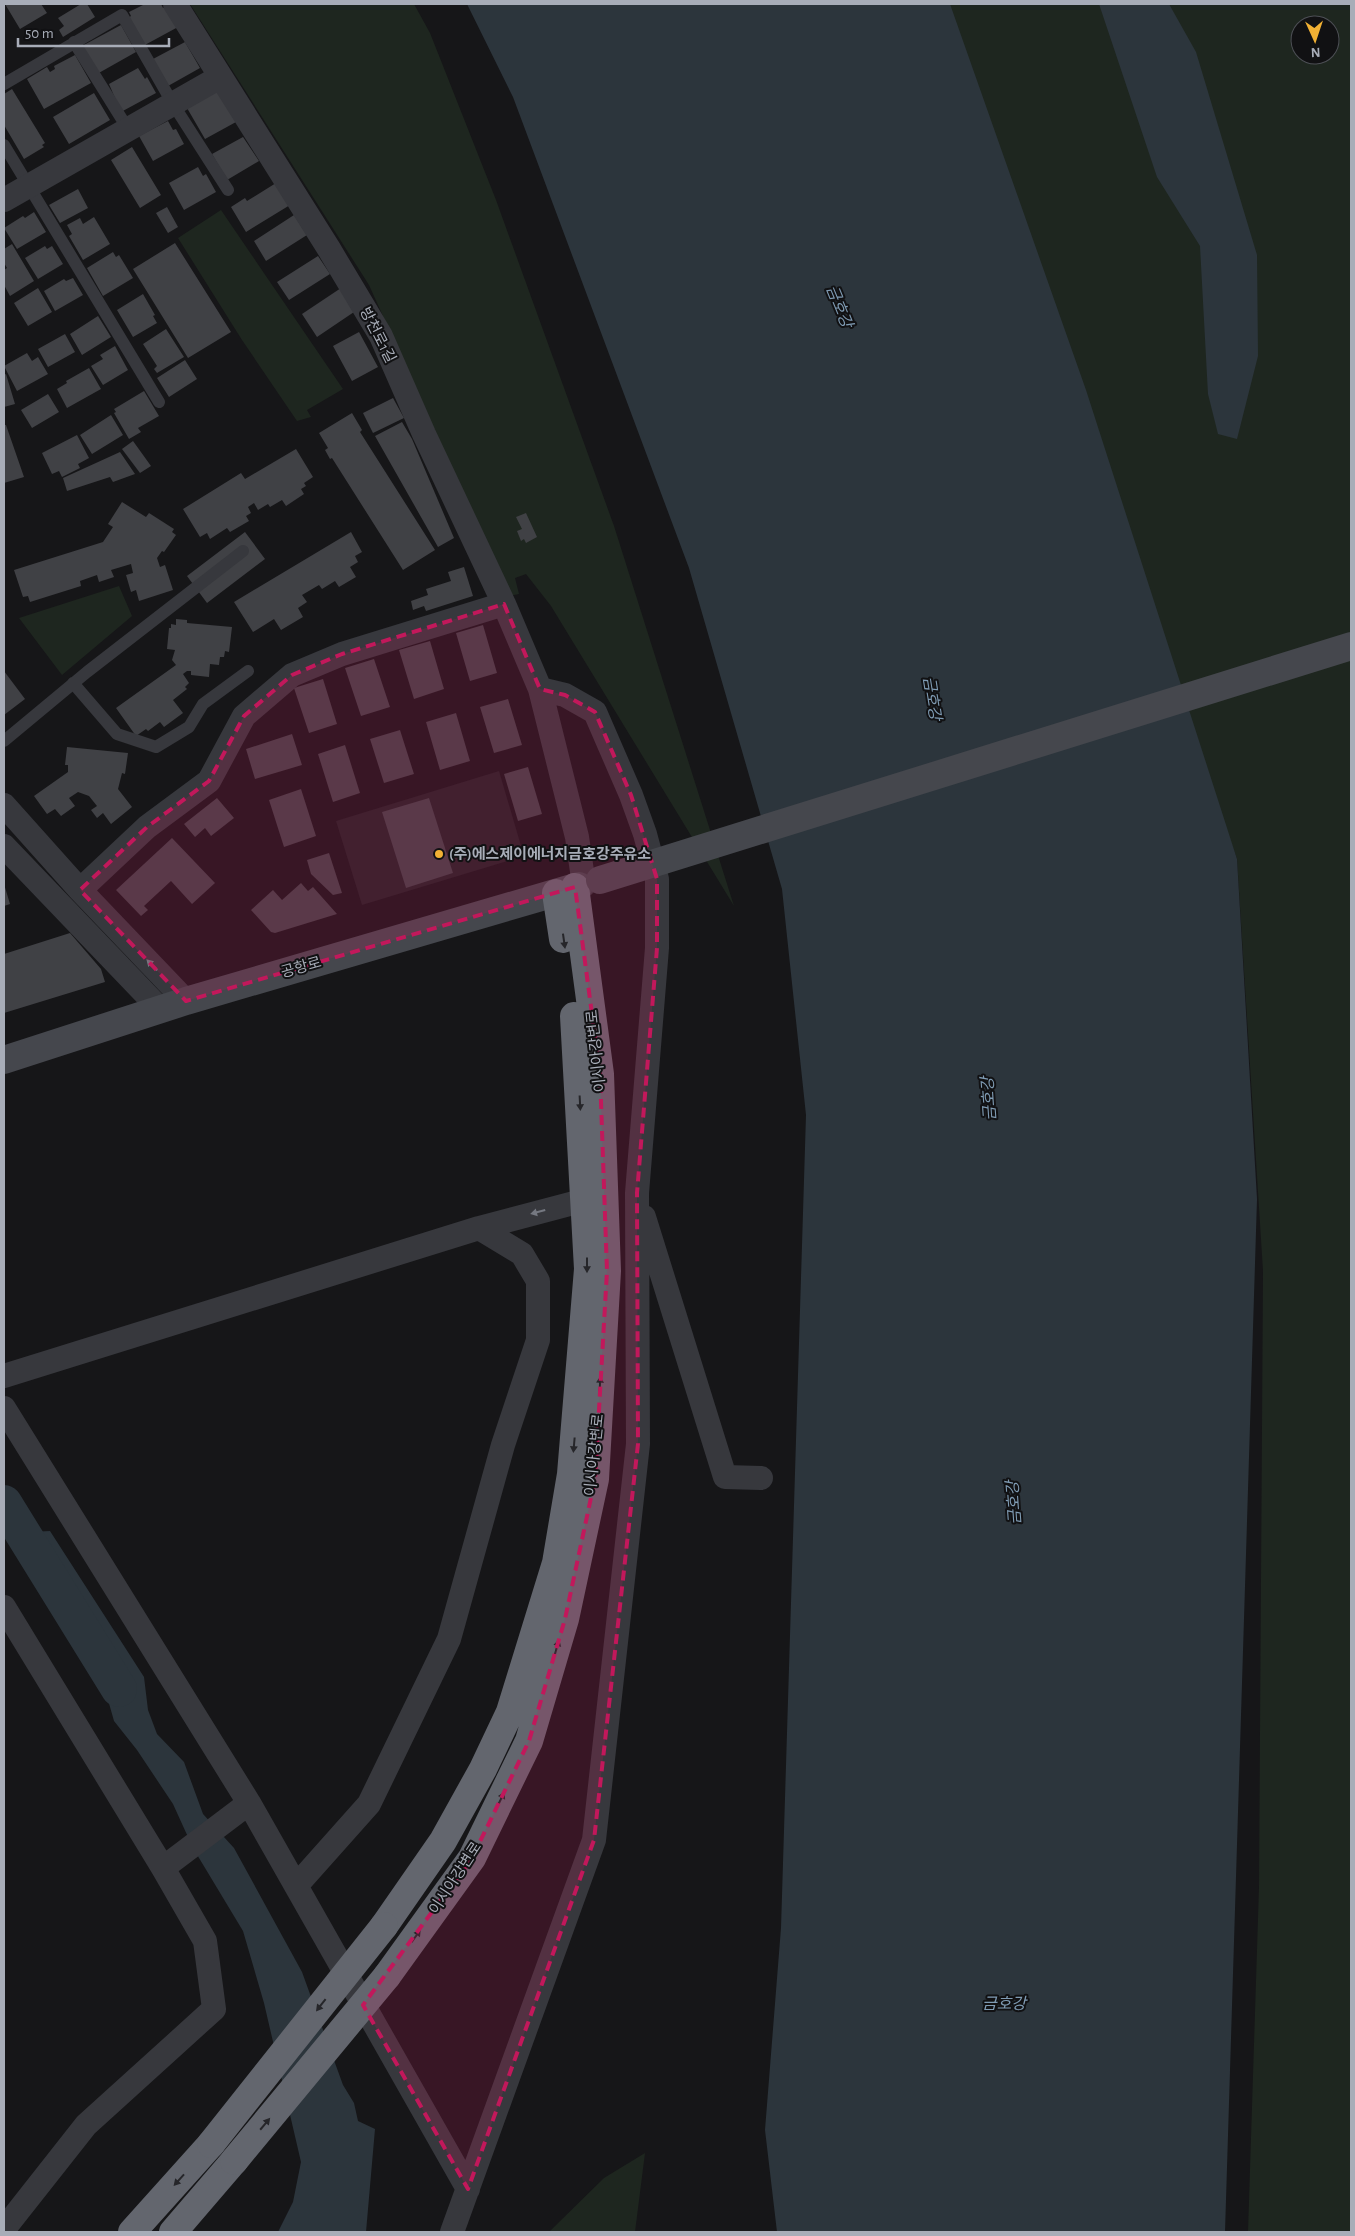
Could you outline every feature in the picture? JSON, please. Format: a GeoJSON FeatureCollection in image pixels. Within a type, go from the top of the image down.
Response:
{"type":"FeatureCollection","features":[{"type":"Feature","properties":{"kind":"highway","name":"이시아강변로"},"geometry":{"type":"LineString","coordinates":[[132,2232],[211,2144],[384,1926],[443,1841],[483,1769],[510,1712],[556,1563],[571,1474],[588,1269],[577,1031],[579,886]]}},
{"type":"Feature","properties":{"kind":"highway","name":"이시아강변로"},"geometry":{"type":"LineString","coordinates":[[173,2232],[387,1976],[472,1858],[530,1741],[565,1619],[595,1479],[607,1281],[600,1074],[579,886]]}},
{"type":"Feature","properties":{"kind":"main road","name":"공항로"},"geometry":{"type":"LineString","coordinates":[[4,1060],[186,1001],[579,886],[1351,646]]}},
{"type":"Feature","properties":{"kind":"street","name":"방천로1길"},"geometry":{"type":"LineString","coordinates":[[175,4],[330,249],[381,336],[424,434],[504,604],[540,689],[577,837],[579,886]]}},
{"type":"Feature","properties":{"kind":"street"},"geometry":{"type":"LineString","coordinates":[[4,200],[220,77]]}},
{"type":"Feature","properties":{"kind":"street"},"geometry":{"type":"LineString","coordinates":[[80,890],[147,827],[209,781],[244,716],[292,675],[342,654],[504,604]]}},
{"type":"Feature","properties":{"kind":"street"},"geometry":{"type":"LineString","coordinates":[[452,2232],[594,1840],[638,1444],[637,1193],[657,948],[657,879],[646,834],[595,712],[565,695],[540,689]]}},
{"type":"Feature","properties":{"kind":"street"},"geometry":{"type":"LineString","coordinates":[[4,805],[80,890],[186,1001]]}},
{"type":"Feature","properties":{"kind":"street"},"geometry":{"type":"LineString","coordinates":[[4,846],[160,1009]]}},
{"type":"Feature","properties":{"kind":"street"},"geometry":{"type":"LineString","coordinates":[[637,1193],[725,1477],[761,1478]]}},
{"type":"Feature","properties":{"kind":"street"},"geometry":{"type":"LineString","coordinates":[[4,1376],[479,1228],[585,1200]]}},
{"type":"Feature","properties":{"kind":"street"},"geometry":{"type":"LineString","coordinates":[[296,1886],[369,1804],[449,1639],[503,1445],[538,1340],[538,1281],[522,1254],[479,1228]]}},
{"type":"Feature","properties":{"kind":"street"},"geometry":{"type":"LineString","coordinates":[[4,1408],[248,1804],[468,2189]]}},
{"type":"Feature","properties":{"kind":"street"},"geometry":{"type":"LineString","coordinates":[[4,1607],[163,1868],[205,1941],[214,2009],[86,2125],[4,2229]]}},
{"type":"Feature","properties":{"kind":"street"},"geometry":{"type":"LineString","coordinates":[[163,1868],[248,1804]]}},
{"type":"Feature","properties":{"kind":"lane"},"geometry":{"type":"LineString","coordinates":[[4,84],[122,15],[172,104],[228,190]]}},
{"type":"Feature","properties":{"kind":"lane"},"geometry":{"type":"LineString","coordinates":[[74,42],[128,129]]}},
{"type":"Feature","properties":{"kind":"lane"},"geometry":{"type":"LineString","coordinates":[[4,145],[27,187],[159,402]]}},
{"type":"Feature","properties":{"kind":"lane"},"geometry":{"type":"LineString","coordinates":[[4,741],[74,683],[243,551]]}},
{"type":"Feature","properties":{"kind":"lane"},"geometry":{"type":"LineString","coordinates":[[74,683],[117,734],[156,747],[189,727],[204,704],[248,671]]}},
{"type":"Feature","properties":{"kind":"highlighted area"},"geometry":{"type":"Polygon","coordinates":[[[504,604],[540,689],[565,695],[595,712],[631,795],[657,879],[657,948],[637,1193],[638,1444],[594,1840],[468,2189],[363,2005],[472,1858],[529,1741],[565,1619],[595,1479],[607,1271],[600,1074],[575,887],[186,1001],[80,890],[147,827],[209,781],[244,716],[292,675],[342,654],[504,604]]]}},
{"type":"Feature","properties":{"kind":"shaded area"},"geometry":{"type":"Polygon","coordinates":[[[190,4],[414,4],[430,33],[496,200],[614,526],[734,906],[551,606],[526,574],[515,578],[519,594],[509,596],[369,285],[190,4]]]}},
{"type":"Feature","properties":{"kind":"shaded area"},"geometry":{"type":"Polygon","coordinates":[[[936,4],[1351,4],[1351,2232],[1248,2232],[1259,1887],[1263,1271],[1237,859],[936,4]]]}},
{"type":"Feature","properties":{"kind":"shaded area"},"geometry":{"type":"Polygon","coordinates":[[[221,210],[343,389],[307,410],[311,417],[297,421],[242,340],[178,238],[221,210]]]}},
{"type":"Feature","properties":{"kind":"shaded area"},"geometry":{"type":"Polygon","coordinates":[[[119,586],[132,616],[62,675],[19,618],[119,586]]]}},
{"type":"Feature","properties":{"kind":"shaded area"},"geometry":{"type":"Polygon","coordinates":[[[499,771],[524,856],[362,905],[336,821],[499,771]]]}},
{"type":"Feature","properties":{"kind":"shaded area"},"geometry":{"type":"Polygon","coordinates":[[[645,2153],[635,2232],[549,2232],[604,2178],[645,2153]]]}},
{"type":"Feature","properties":{"kind":"water","name":"금호강"},"geometry":{"type":"Polygon","coordinates":[[[467,4],[950,4],[1086,390],[1237,859],[1257,1199],[1225,2232],[777,2232],[765,2130],[781,1928],[806,1115],[782,889],[689,568],[513,97],[467,4]]]}},
{"type":"Feature","properties":{"kind":"water"},"geometry":{"type":"Polygon","coordinates":[[[1099,4],[1169,4],[1196,52],[1257,255],[1258,356],[1237,439],[1218,434],[1208,394],[1200,246],[1157,177],[1099,4]]]}},
{"type":"Feature","properties":{"kind":"water"},"geometry":{"type":"Polygon","coordinates":[[[50,1531],[144,1677],[148,1710],[157,1734],[184,1762],[203,1814],[234,1848],[302,1972],[343,2085],[354,2103],[358,2121],[375,2129],[366,2232],[278,2232],[293,2202],[301,2162],[264,2003],[243,1931],[193,1848],[173,1804],[137,1750],[114,1721],[93,1647],[31,1532],[50,1531]]]}},
{"type":"Feature","properties":{"kind":"building"},"geometry":{"type":"Polygon","coordinates":[[[5,4],[41,4],[47,13],[20,29],[5,4]]]}},
{"type":"Feature","properties":{"kind":"building"},"geometry":{"type":"Polygon","coordinates":[[[81,4],[87,4],[95,17],[63,37],[59,30],[64,26],[58,18],[81,4]]]}},
{"type":"Feature","properties":{"kind":"building"},"geometry":{"type":"Polygon","coordinates":[[[145,4],[161,4],[163,8],[167,6],[178,27],[143,46],[128,18],[131,16],[129,12],[145,4]]]}},
{"type":"Feature","properties":{"kind":"building"},"geometry":{"type":"Polygon","coordinates":[[[121,25],[136,52],[97,74],[82,46],[121,25]]]}},
{"type":"Feature","properties":{"kind":"building"},"geometry":{"type":"Polygon","coordinates":[[[185,42],[200,68],[168,86],[153,59],[185,42]]]}},
{"type":"Feature","properties":{"kind":"building"},"geometry":{"type":"Polygon","coordinates":[[[75,55],[91,83],[44,109],[27,79],[47,67],[50,72],[55,69],[54,66],[75,55]]]}},
{"type":"Feature","properties":{"kind":"building"},"geometry":{"type":"Polygon","coordinates":[[[138,68],[145,79],[147,77],[156,93],[121,112],[109,84],[138,68]]]}},
{"type":"Feature","properties":{"kind":"building"},"geometry":{"type":"Polygon","coordinates":[[[12,89],[45,143],[42,145],[44,147],[24,159],[4,125],[4,94],[12,89]]]}},
{"type":"Feature","properties":{"kind":"building"},"geometry":{"type":"Polygon","coordinates":[[[218,91],[236,122],[205,139],[187,108],[218,91]]]}},
{"type":"Feature","properties":{"kind":"building"},"geometry":{"type":"Polygon","coordinates":[[[94,93],[110,120],[69,144],[53,117],[94,93]]]}},
{"type":"Feature","properties":{"kind":"building"},"geometry":{"type":"Polygon","coordinates":[[[168,121],[173,130],[176,129],[184,144],[153,161],[139,136],[168,121]]]}},
{"type":"Feature","properties":{"kind":"building"},"geometry":{"type":"Polygon","coordinates":[[[243,137],[259,161],[227,180],[212,154],[243,137]]]}},
{"type":"Feature","properties":{"kind":"building"},"geometry":{"type":"Polygon","coordinates":[[[132,147],[161,195],[140,208],[111,160],[132,147]]]}},
{"type":"Feature","properties":{"kind":"building"},"geometry":{"type":"Polygon","coordinates":[[[198,167],[203,176],[206,174],[216,192],[184,210],[169,183],[198,167]]]}},
{"type":"Feature","properties":{"kind":"building"},"geometry":{"type":"Polygon","coordinates":[[[276,183],[290,205],[246,232],[231,207],[245,198],[247,201],[276,183]]]}},
{"type":"Feature","properties":{"kind":"building"},"geometry":{"type":"Polygon","coordinates":[[[78,189],[88,208],[60,223],[49,205],[78,189]]]}},
{"type":"Feature","properties":{"kind":"building"},"geometry":{"type":"Polygon","coordinates":[[[167,207],[178,227],[168,233],[156,213],[167,207]]]}},
{"type":"Feature","properties":{"kind":"building"},"geometry":{"type":"Polygon","coordinates":[[[34,212],[46,232],[17,249],[4,228],[23,216],[25,218],[34,212]]]}},
{"type":"Feature","properties":{"kind":"building"},"geometry":{"type":"Polygon","coordinates":[[[294,215],[307,235],[266,261],[254,241],[294,215]]]}},
{"type":"Feature","properties":{"kind":"building"},"geometry":{"type":"Polygon","coordinates":[[[94,217],[110,244],[83,260],[69,236],[72,234],[67,225],[80,218],[83,224],[94,217]]]}},
{"type":"Feature","properties":{"kind":"building"},"geometry":{"type":"Polygon","coordinates":[[[175,243],[231,332],[188,358],[133,269],[175,243]]]}},
{"type":"Feature","properties":{"kind":"building"},"geometry":{"type":"Polygon","coordinates":[[[12,244],[34,281],[10,296],[4,285],[4,270],[7,268],[4,263],[4,249],[12,244]]]}},
{"type":"Feature","properties":{"kind":"building"},"geometry":{"type":"Polygon","coordinates":[[[45,246],[47,249],[52,246],[63,264],[38,279],[25,258],[45,246]]]}},
{"type":"Feature","properties":{"kind":"building"},"geometry":{"type":"Polygon","coordinates":[[[113,252],[116,257],[119,255],[133,278],[103,296],[87,268],[113,252]]]}},
{"type":"Feature","properties":{"kind":"building"},"geometry":{"type":"Polygon","coordinates":[[[318,256],[330,274],[289,300],[277,282],[318,256]]]}},
{"type":"Feature","properties":{"kind":"building"},"geometry":{"type":"Polygon","coordinates":[[[73,278],[83,295],[55,311],[44,291],[64,279],[66,281],[73,278]]]}},
{"type":"Feature","properties":{"kind":"building"},"geometry":{"type":"Polygon","coordinates":[[[38,288],[52,312],[28,326],[14,303],[38,288]]]}},
{"type":"Feature","properties":{"kind":"building"},"geometry":{"type":"Polygon","coordinates":[[[341,288],[354,312],[317,337],[302,314],[341,288]]]}},
{"type":"Feature","properties":{"kind":"building"},"geometry":{"type":"Polygon","coordinates":[[[143,294],[155,315],[153,316],[157,323],[133,337],[117,310],[143,294]]]}},
{"type":"Feature","properties":{"kind":"building"},"geometry":{"type":"Polygon","coordinates":[[[98,316],[111,337],[82,355],[70,334],[98,316]]]}},
{"type":"Feature","properties":{"kind":"building"},"geometry":{"type":"Polygon","coordinates":[[[166,329],[184,357],[157,373],[154,369],[157,366],[143,344],[166,329]]]}},
{"type":"Feature","properties":{"kind":"building"},"geometry":{"type":"Polygon","coordinates":[[[359,332],[378,367],[352,381],[333,346],[359,332]]]}},
{"type":"Feature","properties":{"kind":"building"},"geometry":{"type":"Polygon","coordinates":[[[65,334],[75,352],[48,367],[38,349],[65,334]]]}},
{"type":"Feature","properties":{"kind":"building"},"geometry":{"type":"Polygon","coordinates":[[[115,346],[128,370],[103,385],[91,366],[103,359],[100,355],[115,346]]]}},
{"type":"Feature","properties":{"kind":"building"},"geometry":{"type":"Polygon","coordinates":[[[27,353],[32,361],[38,357],[48,374],[17,391],[4,366],[27,353]]]}},
{"type":"Feature","properties":{"kind":"building"},"geometry":{"type":"Polygon","coordinates":[[[185,360],[197,379],[169,397],[157,378],[185,360]]]}},
{"type":"Feature","properties":{"kind":"building"},"geometry":{"type":"Polygon","coordinates":[[[89,368],[101,389],[67,408],[57,389],[67,383],[66,381],[89,368]]]}},
{"type":"Feature","properties":{"kind":"building"},"geometry":{"type":"Polygon","coordinates":[[[6,374],[15,404],[4,407],[4,375],[6,374]]]}},
{"type":"Feature","properties":{"kind":"building"},"geometry":{"type":"Polygon","coordinates":[[[144,391],[159,416],[138,428],[141,432],[129,439],[114,413],[116,412],[114,409],[144,391]]]}},
{"type":"Feature","properties":{"kind":"building"},"geometry":{"type":"Polygon","coordinates":[[[48,394],[59,412],[32,428],[21,410],[48,394]]]}},
{"type":"Feature","properties":{"kind":"building"},"geometry":{"type":"Polygon","coordinates":[[[393,398],[404,418],[373,433],[363,413],[393,398]]]}},
{"type":"Feature","properties":{"kind":"building"},"geometry":{"type":"Polygon","coordinates":[[[352,413],[362,430],[360,432],[435,550],[403,570],[332,458],[330,459],[325,450],[328,448],[319,433],[352,413]]]}},
{"type":"Feature","properties":{"kind":"building"},"geometry":{"type":"Polygon","coordinates":[[[111,415],[123,435],[92,454],[80,435],[111,415]]]}},
{"type":"Feature","properties":{"kind":"building"},"geometry":{"type":"Polygon","coordinates":[[[402,422],[412,439],[454,538],[438,547],[375,436],[402,422]]]}},
{"type":"Feature","properties":{"kind":"building"},"geometry":{"type":"Polygon","coordinates":[[[4,425],[6,425],[24,477],[4,483],[4,425]]]}},
{"type":"Feature","properties":{"kind":"building"},"geometry":{"type":"Polygon","coordinates":[[[77,435],[89,458],[78,464],[80,468],[62,477],[59,471],[52,474],[42,453],[77,435]]]}},
{"type":"Feature","properties":{"kind":"building"},"geometry":{"type":"Polygon","coordinates":[[[133,441],[151,466],[140,473],[122,449],[133,441]]]}},
{"type":"Feature","properties":{"kind":"building"},"geometry":{"type":"Polygon","coordinates":[[[296,449],[313,477],[304,483],[306,486],[301,489],[304,494],[286,506],[282,500],[270,507],[268,504],[258,510],[254,503],[248,507],[251,513],[246,516],[249,521],[230,532],[227,528],[210,539],[207,533],[200,537],[183,509],[241,473],[245,479],[296,449]]]}},
{"type":"Feature","properties":{"kind":"building"},"geometry":{"type":"Polygon","coordinates":[[[120,452],[135,474],[113,482],[110,477],[67,491],[63,478],[120,452]]]}},
{"type":"Feature","properties":{"kind":"building"},"geometry":{"type":"Polygon","coordinates":[[[122,502],[146,517],[149,513],[174,529],[172,532],[176,535],[164,552],[162,551],[157,558],[160,567],[165,565],[173,590],[139,601],[136,590],[131,592],[126,575],[133,573],[131,564],[111,570],[114,577],[99,582],[97,575],[80,581],[81,586],[30,602],[28,596],[23,597],[14,570],[103,542],[113,527],[108,524],[122,502]]]}},
{"type":"Feature","properties":{"kind":"building"},"geometry":{"type":"Polygon","coordinates":[[[526,513],[537,537],[526,543],[524,539],[521,541],[517,531],[522,529],[516,517],[526,513]]]}},
{"type":"Feature","properties":{"kind":"building"},"geometry":{"type":"Polygon","coordinates":[[[245,532],[265,559],[207,603],[187,576],[245,532]]]}},
{"type":"Feature","properties":{"kind":"building"},"geometry":{"type":"Polygon","coordinates":[[[351,532],[362,552],[355,556],[358,562],[350,567],[356,577],[339,587],[335,581],[322,589],[319,585],[302,595],[307,602],[298,608],[303,617],[281,630],[274,619],[253,632],[234,602],[351,532]]]}},
{"type":"Feature","properties":{"kind":"building"},"geometry":{"type":"Polygon","coordinates":[[[464,567],[473,596],[426,611],[424,606],[413,610],[411,601],[428,595],[426,589],[451,581],[448,572],[464,567]]]}},
{"type":"Feature","properties":{"kind":"building"},"geometry":{"type":"Polygon","coordinates":[[[176,619],[187,620],[187,623],[232,627],[229,652],[225,651],[224,657],[220,657],[219,665],[210,664],[209,677],[191,675],[191,671],[183,674],[189,683],[185,687],[187,689],[173,700],[183,713],[164,727],[160,722],[148,731],[146,729],[136,736],[116,708],[176,665],[172,660],[175,650],[167,649],[169,628],[171,628],[171,624],[176,625],[176,619]]]}},
{"type":"Feature","properties":{"kind":"building"},"geometry":{"type":"Polygon","coordinates":[[[483,625],[497,673],[470,681],[456,633],[483,625]]]}},
{"type":"Feature","properties":{"kind":"building"},"geometry":{"type":"Polygon","coordinates":[[[430,641],[444,689],[414,699],[399,650],[430,641]]]}},
{"type":"Feature","properties":{"kind":"building"},"geometry":{"type":"Polygon","coordinates":[[[374,659],[390,707],[361,716],[345,668],[374,659]]]}},
{"type":"Feature","properties":{"kind":"building"},"geometry":{"type":"Polygon","coordinates":[[[4,671],[25,699],[4,715],[4,671]]]}},
{"type":"Feature","properties":{"kind":"building"},"geometry":{"type":"Polygon","coordinates":[[[323,679],[337,724],[309,733],[294,688],[323,679]]]}},
{"type":"Feature","properties":{"kind":"building"},"geometry":{"type":"Polygon","coordinates":[[[508,699],[522,745],[494,753],[480,707],[508,699]]]}},
{"type":"Feature","properties":{"kind":"building"},"geometry":{"type":"Polygon","coordinates":[[[456,713],[470,761],[440,770],[426,722],[456,713]]]}},
{"type":"Feature","properties":{"kind":"building"},"geometry":{"type":"Polygon","coordinates":[[[400,730],[414,774],[384,783],[370,739],[400,730]]]}},
{"type":"Feature","properties":{"kind":"building"},"geometry":{"type":"Polygon","coordinates":[[[292,734],[302,765],[255,779],[246,749],[292,734]]]}},
{"type":"Feature","properties":{"kind":"building"},"geometry":{"type":"Polygon","coordinates":[[[345,745],[360,793],[333,802],[318,754],[345,745]]]}},
{"type":"Feature","properties":{"kind":"building"},"geometry":{"type":"Polygon","coordinates":[[[67,747],[128,753],[125,774],[122,773],[118,789],[132,807],[111,824],[103,813],[97,818],[91,810],[97,806],[89,796],[78,792],[69,798],[75,806],[61,816],[55,809],[47,814],[34,796],[68,772],[68,765],[65,765],[67,747]]]}},
{"type":"Feature","properties":{"kind":"building"},"geometry":{"type":"Polygon","coordinates":[[[528,767],[542,814],[518,821],[504,774],[528,767]]]}},
{"type":"Feature","properties":{"kind":"building"},"geometry":{"type":"Polygon","coordinates":[[[301,789],[316,836],[284,847],[269,800],[301,789]]]}},
{"type":"Feature","properties":{"kind":"building"},"geometry":{"type":"Polygon","coordinates":[[[217,798],[234,818],[211,836],[205,828],[195,837],[184,824],[217,798]]]}},
{"type":"Feature","properties":{"kind":"building"},"geometry":{"type":"Polygon","coordinates":[[[429,798],[453,873],[406,888],[382,812],[429,798]]]}},
{"type":"Feature","properties":{"kind":"building"},"geometry":{"type":"Polygon","coordinates":[[[172,838],[215,883],[192,904],[171,881],[144,906],[148,910],[141,916],[116,890],[172,838]]]}},
{"type":"Feature","properties":{"kind":"building"},"geometry":{"type":"Polygon","coordinates":[[[329,853],[342,893],[333,895],[311,874],[307,860],[329,853]]]}},
{"type":"Feature","properties":{"kind":"building"},"geometry":{"type":"Polygon","coordinates":[[[301,883],[308,891],[313,887],[337,914],[275,933],[271,932],[251,910],[273,890],[282,900],[301,883]]]}},
{"type":"Feature","properties":{"kind":"building"},"geometry":{"type":"Polygon","coordinates":[[[4,884],[10,904],[4,906],[4,884]]]}},
{"type":"Feature","properties":{"kind":"building"},"geometry":{"type":"Polygon","coordinates":[[[70,933],[101,969],[105,982],[4,1013],[4,954],[70,933]]]}},
{"type":"Feature","properties":{"kind":"waterway"},"geometry":{"type":"LineString","coordinates":[[4,1503],[119,1689]]}},
{"type":"Feature","properties":{"kind":"place","name":"(주)에스제이에너지금호강주유소"},"geometry":{"type":"Point","coordinates":[439,854]}}]}
